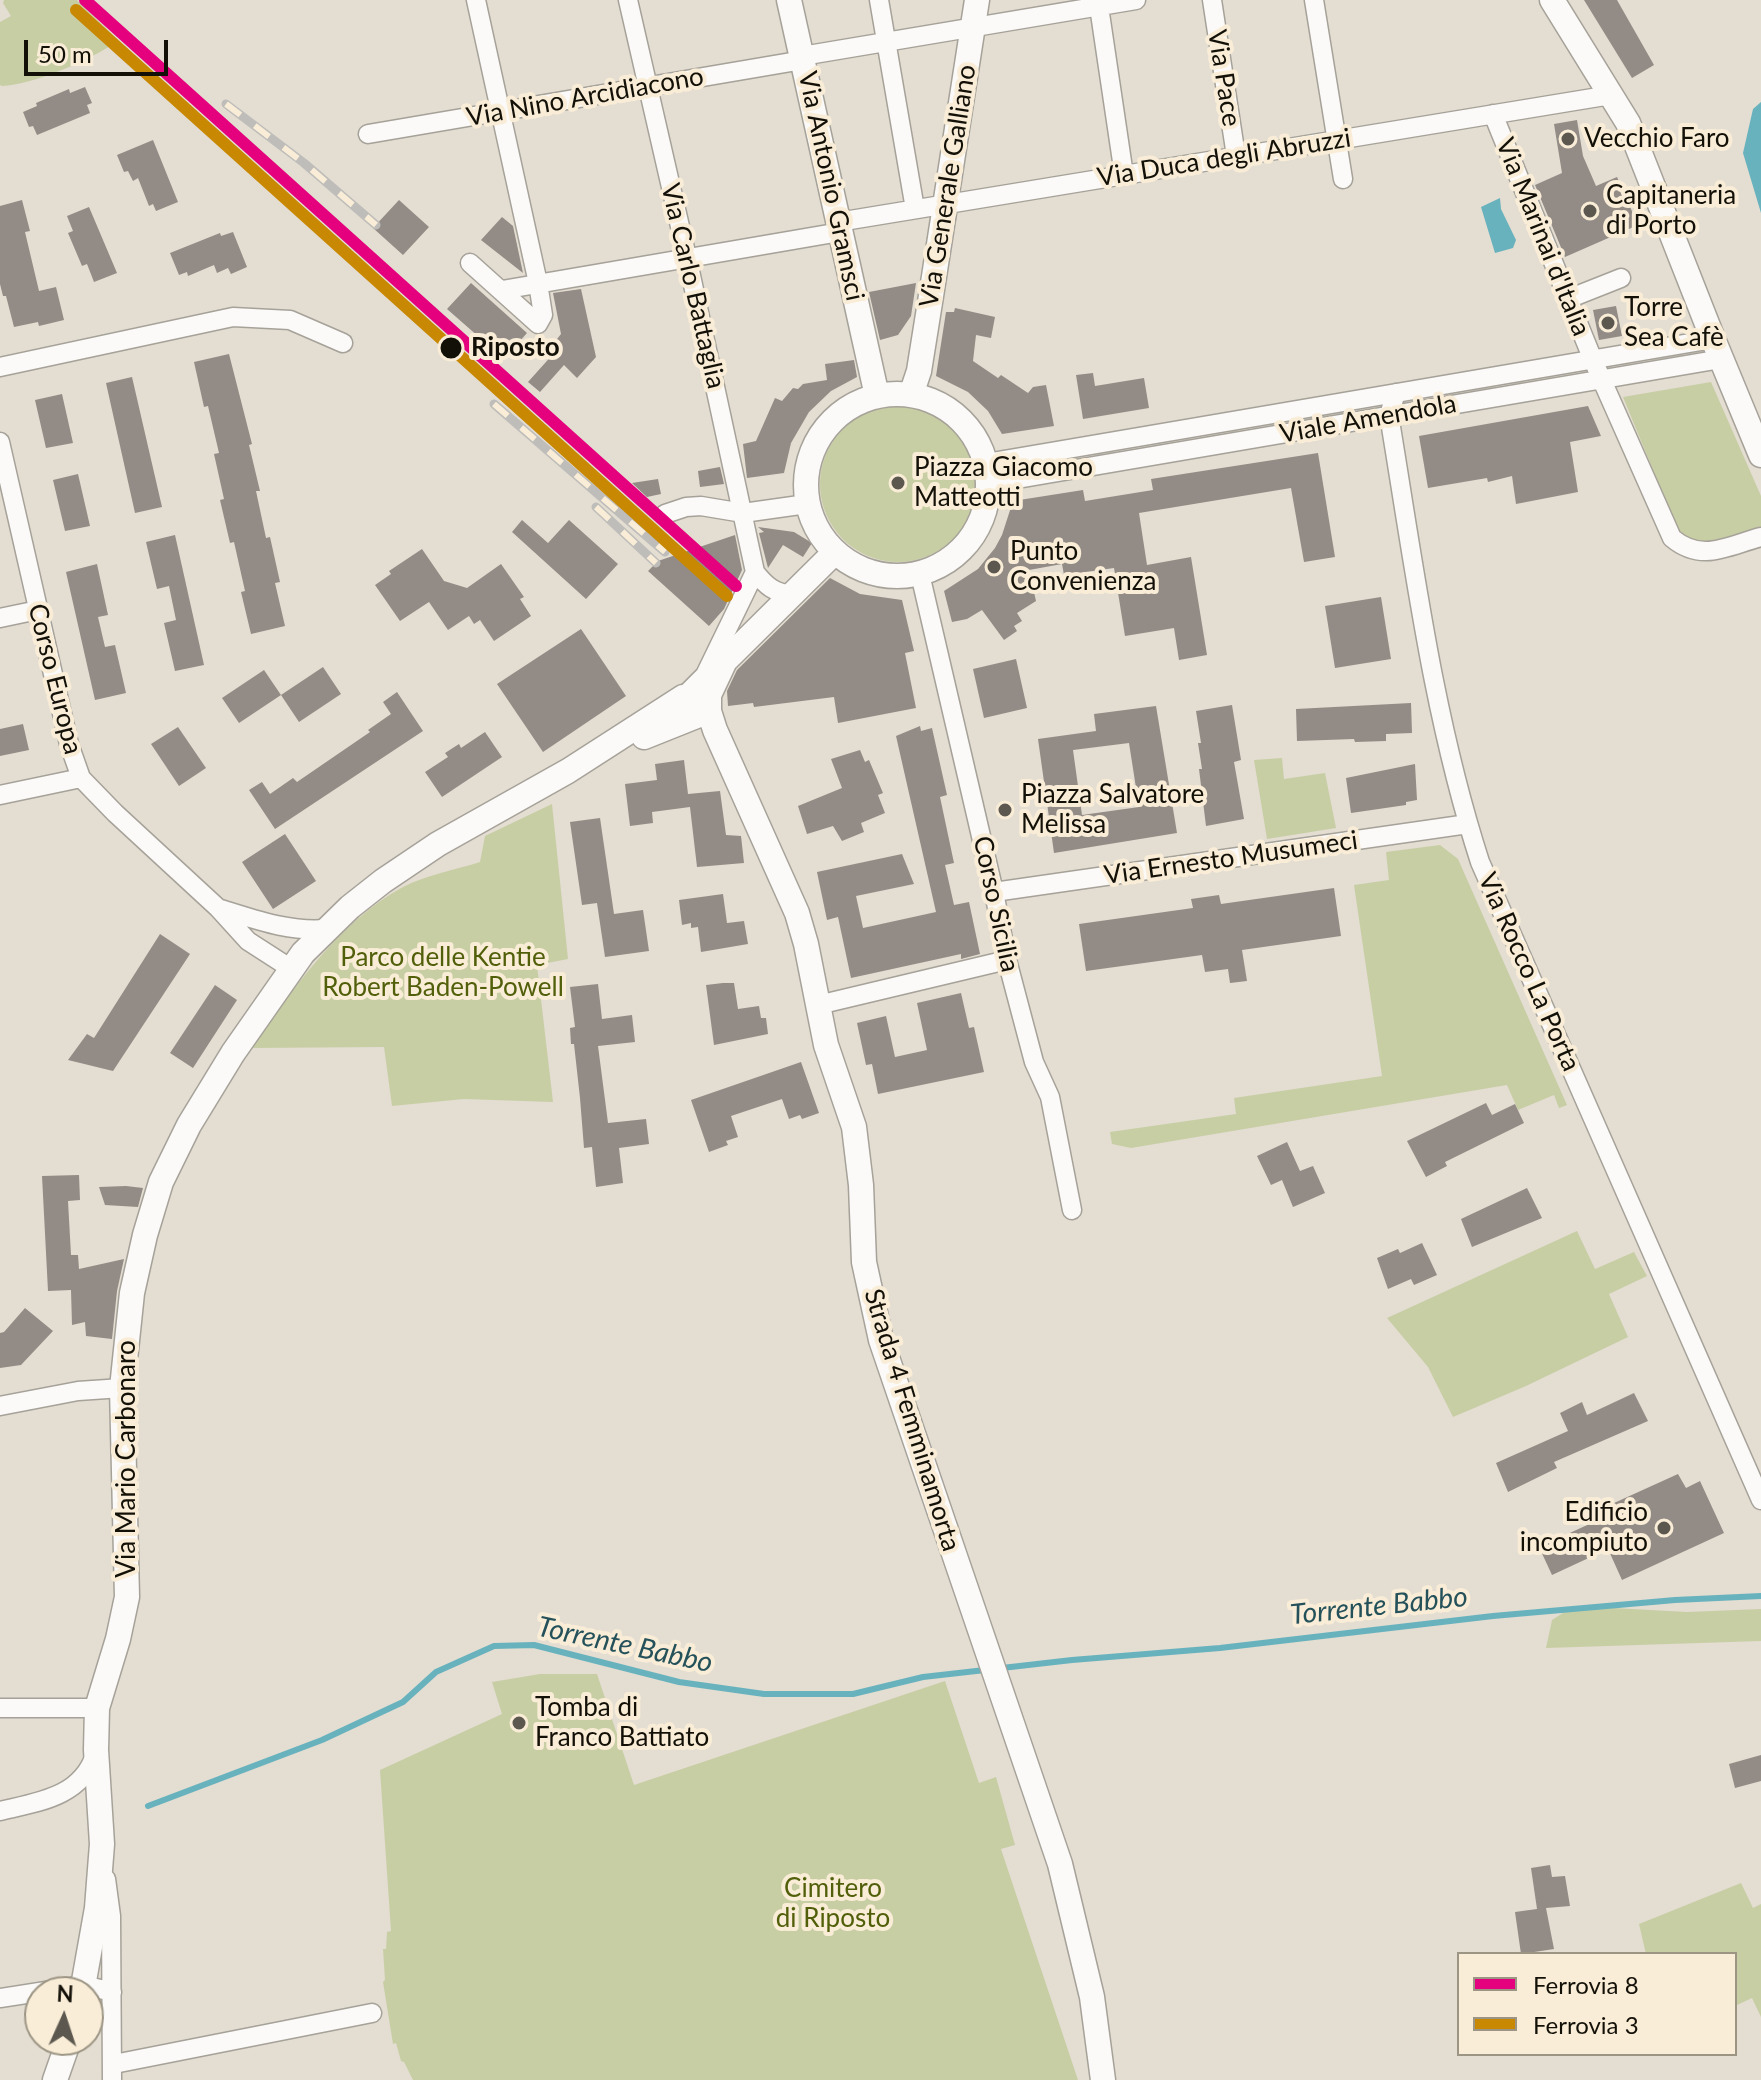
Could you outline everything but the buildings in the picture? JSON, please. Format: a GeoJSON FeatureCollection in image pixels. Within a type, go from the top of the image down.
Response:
{"type":"FeatureCollection","features":[{"type":"Feature","properties":{"kind":"street"},"geometry":{"type":"LineString","coordinates":[[470,263],[538,324],[543,315],[538,283],[476,0]]}},
{"type":"Feature","properties":{"kind":"street","name":"Via Carlo Battaglia"},"geometry":{"type":"LineString","coordinates":[[628,0],[755,572]]}},
{"type":"Feature","properties":{"kind":"street","name":"Via Antonio Gramsci"},"geometry":{"type":"LineString","coordinates":[[789,0],[875,384]]}},
{"type":"Feature","properties":{"kind":"street"},"geometry":{"type":"LineString","coordinates":[[879,0],[915,209]]}},
{"type":"Feature","properties":{"kind":"street","name":"Via Generale Galliano"},"geometry":{"type":"LineString","coordinates":[[911,395],[919,371],[977,0]]}},
{"type":"Feature","properties":{"kind":"street","name":"Via Nino Arcidiacono"},"geometry":{"type":"LineString","coordinates":[[368,134],[1098,3],[1136,0]]}},
{"type":"Feature","properties":{"kind":"street","name":"Via Pace"},"geometry":{"type":"LineString","coordinates":[[1212,0],[1236,156]]}},
{"type":"Feature","properties":{"kind":"street"},"geometry":{"type":"LineString","coordinates":[[1314,0],[1343,179]]}},
{"type":"Feature","properties":{"kind":"street"},"geometry":{"type":"LineString","coordinates":[[1552,0],[1628,123],[1761,455]]}},
{"type":"Feature","properties":{"kind":"street"},"geometry":{"type":"LineString","coordinates":[[1098,3],[1124,175]]}},
{"type":"Feature","properties":{"kind":"street","name":"Via Duca degli Abruzzi"},"geometry":{"type":"LineString","coordinates":[[502,290],[687,257],[915,209],[1611,95]]}},
{"type":"Feature","properties":{"kind":"street","name":"Via Marinai d'Italia"},"geometry":{"type":"LineString","coordinates":[[1493,114],[1601,379],[1672,538],[1683,547],[1699,553],[1761,537]]}},
{"type":"Feature","properties":{"kind":"street"},"geometry":{"type":"LineString","coordinates":[[1568,299],[1621,278]]}},
{"type":"Feature","properties":{"kind":"street"},"geometry":{"type":"LineString","coordinates":[[0,367],[233,317],[290,320],[343,343]]}},
{"type":"Feature","properties":{"kind":"street","name":"Viale Amendola"},"geometry":{"type":"LineString","coordinates":[[987,473],[1011,458],[1593,360],[1717,349]]}},
{"type":"Feature","properties":{"kind":"street","name":"Viale Amendola"},"geometry":{"type":"LineString","coordinates":[[987,473],[1014,479],[1601,379],[1717,349]]}},
{"type":"Feature","properties":{"kind":"street"},"geometry":{"type":"LineString","coordinates":[[796,506],[809,457],[820,435],[835,417],[855,404],[875,384],[937,403],[958,418],[975,438],[987,473],[984,514],[970,541],[922,585],[827,561]]}},
{"type":"Feature","properties":{"kind":"street"},"geometry":{"type":"LineString","coordinates":[[1389,415],[1396,393]]}},
{"type":"Feature","properties":{"kind":"street","name":"Via Rocco La Porta"},"geometry":{"type":"LineString","coordinates":[[1389,415],[1433,680],[1480,862],[1761,1500]]}},
{"type":"Feature","properties":{"kind":"street","name":"Corso Europa"},"geometry":{"type":"LineString","coordinates":[[0,442],[69,744],[81,778],[218,908],[248,941],[293,970]]}},
{"type":"Feature","properties":{"kind":"street"},"geometry":{"type":"LineString","coordinates":[[665,514],[701,506],[743,513],[796,506]]}},
{"type":"Feature","properties":{"kind":"street"},"geometry":{"type":"LineString","coordinates":[[796,506],[822,538],[827,561]]}},
{"type":"Feature","properties":{"kind":"street"},"geometry":{"type":"LineString","coordinates":[[568,771],[668,726],[707,694],[725,661],[827,561]]}},
{"type":"Feature","properties":{"kind":"street"},"geometry":{"type":"LineString","coordinates":[[755,572],[766,586],[779,594],[793,595]]}},
{"type":"Feature","properties":{"kind":"street"},"geometry":{"type":"LineString","coordinates":[[707,694],[755,572]]}},
{"type":"Feature","properties":{"kind":"street","name":"Corso Sicilia"},"geometry":{"type":"LineString","coordinates":[[922,585],[1007,960],[1034,1062],[1050,1097],[1072,1210]]}},
{"type":"Feature","properties":{"kind":"street"},"geometry":{"type":"LineString","coordinates":[[0,618],[38,610]]}},
{"type":"Feature","properties":{"kind":"street"},"geometry":{"type":"LineString","coordinates":[[568,771],[683,697],[707,694]]}},
{"type":"Feature","properties":{"kind":"street","name":"Strada 4 Femminamorta"},"geometry":{"type":"LineString","coordinates":[[707,694],[715,730],[797,913],[806,944],[826,1045],[854,1127],[861,1185],[864,1262],[881,1340],[1060,1864],[1092,1997],[1103,2080]]}},
{"type":"Feature","properties":{"kind":"street","name":"Via Mario Carbonaro"},"geometry":{"type":"LineString","coordinates":[[85,1976],[97,1908],[102,1844],[96,1750],[97,1708],[127,1597],[122,1388],[132,1293],[161,1182],[189,1125],[233,1053],[303,953],[326,929],[383,881],[427,851],[568,771]]}},
{"type":"Feature","properties":{"kind":"street"},"geometry":{"type":"LineString","coordinates":[[0,795],[81,778]]}},
{"type":"Feature","properties":{"kind":"street","name":"Via Ernesto Musumeci"},"geometry":{"type":"LineString","coordinates":[[994,892],[1468,824]]}},
{"type":"Feature","properties":{"kind":"street"},"geometry":{"type":"LineString","coordinates":[[218,908],[274,926],[303,931],[326,929]]}},
{"type":"Feature","properties":{"kind":"street"},"geometry":{"type":"LineString","coordinates":[[818,1005],[1007,960]]}},
{"type":"Feature","properties":{"kind":"street"},"geometry":{"type":"LineString","coordinates":[[0,1406],[78,1391],[122,1388]]}},
{"type":"Feature","properties":{"kind":"street"},"geometry":{"type":"LineString","coordinates":[[0,1708],[97,1708]]}},
{"type":"Feature","properties":{"kind":"street"},"geometry":{"type":"LineString","coordinates":[[0,1811],[47,1800],[65,1792],[78,1783],[90,1768],[96,1750]]}},
{"type":"Feature","properties":{"kind":"street"},"geometry":{"type":"LineString","coordinates":[[102,1844],[111,1916],[113,2072],[372,2013]]}},
{"type":"Feature","properties":{"kind":"street"},"geometry":{"type":"LineString","coordinates":[[104,1991],[112,1992]]}},
{"type":"Feature","properties":{"kind":"street"},"geometry":{"type":"LineString","coordinates":[[0,1998],[24,1995]]}},
{"type":"Feature","properties":{"kind":"street"},"geometry":{"type":"LineString","coordinates":[[55,2080],[63,2056]]}},
{"type":"Feature","properties":{"kind":"green space"},"geometry":{"type":"Polygon","coordinates":[[[4,0],[77,0],[118,40],[63,70],[2,86],[0,22],[11,16],[4,0]]]}},
{"type":"Feature","properties":{"kind":"green space"},"geometry":{"type":"Polygon","coordinates":[[[1711,382],[1761,496],[1761,528],[1701,544],[1686,539],[1678,531],[1623,397],[1711,382]]]}},
{"type":"Feature","properties":{"kind":"green space"},"geometry":{"type":"Polygon","coordinates":[[[898,406],[928,412],[953,429],[970,454],[976,484],[970,514],[953,539],[928,556],[898,562],[868,556],[843,539],[826,514],[820,484],[826,454],[843,429],[868,412],[898,406]]]}},
{"type":"Feature","properties":{"kind":"green space"},"geometry":{"type":"Polygon","coordinates":[[[1282,758],[1284,779],[1325,773],[1336,828],[1267,839],[1254,760],[1282,758]]]}},
{"type":"Feature","properties":{"kind":"green space","name":"Parco delle Kentie Robert Baden-Powell"},"geometry":{"type":"Polygon","coordinates":[[[552,804],[568,959],[537,965],[553,1102],[464,1099],[392,1106],[384,1047],[251,1048],[319,958],[358,918],[403,887],[480,862],[485,836],[552,804]]]}},
{"type":"Feature","properties":{"kind":"green space"},"geometry":{"type":"Polygon","coordinates":[[[1440,845],[1458,859],[1567,1105],[1559,1108],[1554,1095],[1518,1110],[1507,1085],[1131,1148],[1112,1144],[1110,1132],[1236,1114],[1234,1098],[1382,1076],[1354,885],[1389,880],[1386,852],[1440,845]]]}},
{"type":"Feature","properties":{"kind":"green space"},"geometry":{"type":"Polygon","coordinates":[[[1577,1231],[1595,1269],[1634,1252],[1647,1276],[1609,1294],[1628,1337],[1453,1417],[1428,1367],[1387,1318],[1577,1231]]]}},
{"type":"Feature","properties":{"kind":"green space"},"geometry":{"type":"Polygon","coordinates":[[[1595,1607],[1687,1612],[1761,1609],[1761,1641],[1546,1648],[1552,1620],[1566,1611],[1595,1607]]]}},
{"type":"Feature","properties":{"kind":"green space","name":"Cimitero di Riposto"},"geometry":{"type":"Polygon","coordinates":[[[540,1674],[597,1674],[634,1785],[945,1681],[979,1783],[996,1777],[1015,1845],[1001,1849],[1078,2080],[413,2080],[401,2061],[396,2043],[393,2044],[383,1982],[383,1949],[386,1949],[387,1932],[391,1931],[380,1770],[502,1714],[492,1682],[540,1674]]]}},
{"type":"Feature","properties":{"kind":"green space"},"geometry":{"type":"Polygon","coordinates":[[[1741,1883],[1753,1908],[1761,1904],[1761,2017],[1752,1998],[1737,2005],[1737,1952],[1646,1952],[1639,1924],[1741,1883]]]}},
{"type":"Feature","properties":{"kind":"water"},"geometry":{"type":"Polygon","coordinates":[[[1761,102],[1761,213],[1743,153],[1753,109],[1761,102]]]}},
{"type":"Feature","properties":{"kind":"water"},"geometry":{"type":"Polygon","coordinates":[[[1500,198],[1501,209],[1516,240],[1513,248],[1495,253],[1481,207],[1500,198]]]}},
{"type":"Feature","properties":{"kind":"waterway","name":"Torrente Babbo"},"geometry":{"type":"LineString","coordinates":[[1002,1668],[1220,1648],[1493,1616],[1675,1600],[1761,1596]]}},
{"type":"Feature","properties":{"kind":"waterway","name":"Torrente Babbo"},"geometry":{"type":"LineString","coordinates":[[148,1806],[322,1740],[403,1702],[436,1672],[494,1646],[534,1645],[679,1682],[764,1694],[853,1694],[923,1677],[985,1670]]}},
{"type":"Feature","properties":{"kind":"railway"},"geometry":{"type":"LineString","coordinates":[[226,104],[304,163],[376,225]]}},
{"type":"Feature","properties":{"kind":"railway"},"geometry":{"type":"LineString","coordinates":[[494,404],[665,552]]}},
{"type":"Feature","properties":{"kind":"railway"},"geometry":{"type":"LineString","coordinates":[[596,507],[656,563]]}},
{"type":"Feature","properties":{"kind":"rail line","name":"8"},"geometry":{"type":"LineString","coordinates":[[85,0],[736,586]]}},
{"type":"Feature","properties":{"kind":"rail line","name":"3"},"geometry":{"type":"LineString","coordinates":[[76,10],[727,596]]}},
{"type":"Feature","properties":{"kind":"place","name":"Vecchio Faro"},"geometry":{"type":"Point","coordinates":[1568,139]}},
{"type":"Feature","properties":{"kind":"place","name":"Capitaneria di Porto"},"geometry":{"type":"Point","coordinates":[1590,211]}},
{"type":"Feature","properties":{"kind":"place","name":"Torre Sea Cafè"},"geometry":{"type":"Point","coordinates":[1608,323]}},
{"type":"Feature","properties":{"kind":"place","name":"Riposto"},"geometry":{"type":"Point","coordinates":[451,348]}},
{"type":"Feature","properties":{"kind":"place","name":"Piazza Giacomo Matteotti"},"geometry":{"type":"Point","coordinates":[898,483]}},
{"type":"Feature","properties":{"kind":"place","name":"Punto Convenienza"},"geometry":{"type":"Point","coordinates":[994,567]}},
{"type":"Feature","properties":{"kind":"place","name":"Piazza Salvatore Melissa"},"geometry":{"type":"Point","coordinates":[1005,810]}},
{"type":"Feature","properties":{"kind":"place","name":"Edificio incompiuto"},"geometry":{"type":"Point","coordinates":[1664,1528]}},
{"type":"Feature","properties":{"kind":"place","name":"Tomba di Franco Battiato"},"geometry":{"type":"Point","coordinates":[519,1723]}}]}
